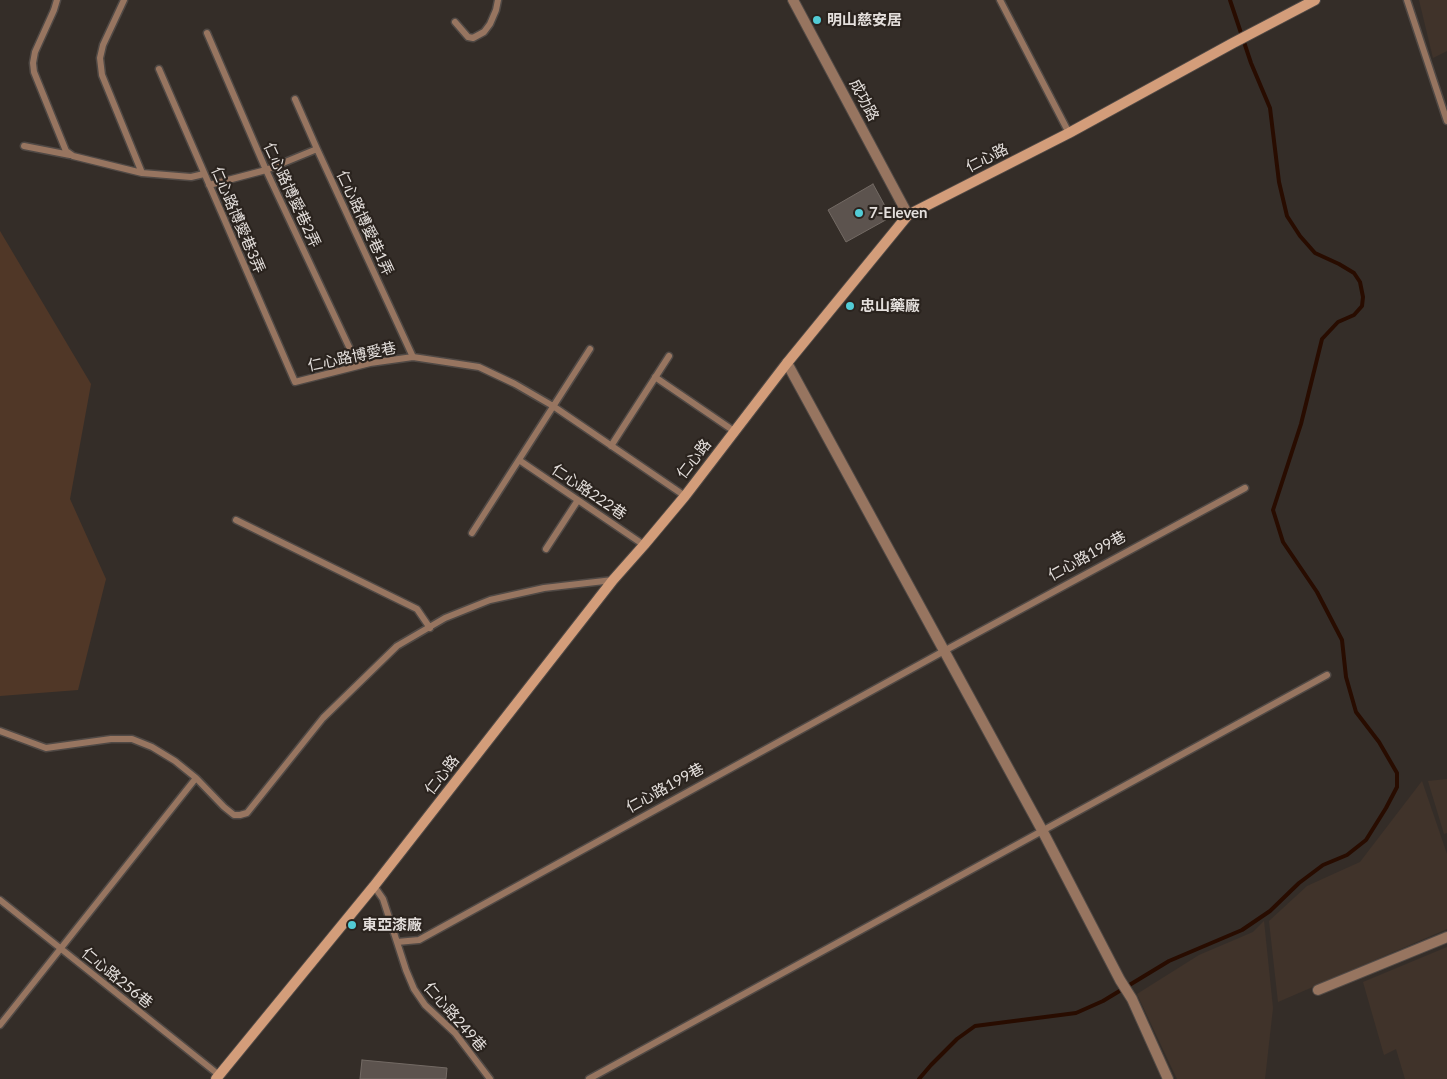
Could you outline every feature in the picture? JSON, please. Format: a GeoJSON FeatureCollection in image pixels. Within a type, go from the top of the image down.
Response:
{"type":"FeatureCollection","features":[{"type":"Feature","properties":{"kind":"street","name":"成功路"},"geometry":{"type":"LineString","coordinates":[[793,0],[908,215]]}},
{"type":"Feature","properties":{"kind":"street","name":"仁心路"},"geometry":{"type":"LineString","coordinates":[[217,1077],[374,886],[613,580],[685,496],[787,363],[908,215],[1069,133],[1315,0]]}},
{"type":"Feature","properties":{"kind":"street"},"geometry":{"type":"LineString","coordinates":[[787,363],[1042,830],[1129,995],[1168,1079]]}},
{"type":"Feature","properties":{"kind":"street"},"geometry":{"type":"LineString","coordinates":[[1318,990],[1447,937]]}},
{"type":"Feature","properties":{"kind":"lane"},"geometry":{"type":"LineString","coordinates":[[57,0],[35,52],[33,63],[37,81],[66,151],[73,156]]}},
{"type":"Feature","properties":{"kind":"lane"},"geometry":{"type":"LineString","coordinates":[[124,0],[103,45],[100,58],[102,75],[142,173]]}},
{"type":"Feature","properties":{"kind":"lane"},"geometry":{"type":"LineString","coordinates":[[455,22],[468,37],[473,38],[484,32],[490,24],[498,0]]}},
{"type":"Feature","properties":{"kind":"lane"},"geometry":{"type":"LineString","coordinates":[[1000,0],[1069,133]]}},
{"type":"Feature","properties":{"kind":"lane"},"geometry":{"type":"LineString","coordinates":[[1407,0],[1447,121]]}},
{"type":"Feature","properties":{"kind":"lane","name":"仁心路博愛巷2弄"},"geometry":{"type":"LineString","coordinates":[[207,33],[266,170],[358,366]]}},
{"type":"Feature","properties":{"kind":"lane","name":"仁心路博愛巷3弄"},"geometry":{"type":"LineString","coordinates":[[159,69],[295,382]]}},
{"type":"Feature","properties":{"kind":"lane","name":"仁心路博愛巷1弄"},"geometry":{"type":"LineString","coordinates":[[295,99],[414,357]]}},
{"type":"Feature","properties":{"kind":"lane"},"geometry":{"type":"LineString","coordinates":[[24,146],[142,173],[191,177],[204,174]]}},
{"type":"Feature","properties":{"kind":"lane"},"geometry":{"type":"LineString","coordinates":[[210,185],[266,170],[317,149]]}},
{"type":"Feature","properties":{"kind":"lane"},"geometry":{"type":"LineString","coordinates":[[472,533],[590,349]]}},
{"type":"Feature","properties":{"kind":"lane"},"geometry":{"type":"LineString","coordinates":[[611,446],[669,356]]}},
{"type":"Feature","properties":{"kind":"lane","name":"仁心路博愛巷"},"geometry":{"type":"LineString","coordinates":[[295,382],[370,363],[414,357],[479,367],[516,384],[553,406],[685,496]]}},
{"type":"Feature","properties":{"kind":"lane"},"geometry":{"type":"LineString","coordinates":[[655,377],[734,431]]}},
{"type":"Feature","properties":{"kind":"lane","name":"仁心路222巷"},"geometry":{"type":"LineString","coordinates":[[519,460],[644,545]]}},
{"type":"Feature","properties":{"kind":"lane","name":"仁心路199巷"},"geometry":{"type":"LineString","coordinates":[[397,942],[420,940],[944,651],[1245,488]]}},
{"type":"Feature","properties":{"kind":"lane"},"geometry":{"type":"LineString","coordinates":[[546,549],[578,500]]}},
{"type":"Feature","properties":{"kind":"lane"},"geometry":{"type":"LineString","coordinates":[[236,520],[417,608],[430,628]]}},
{"type":"Feature","properties":{"kind":"lane"},"geometry":{"type":"LineString","coordinates":[[0,731],[46,748],[111,739],[132,739],[152,747],[175,760],[196,778],[224,807],[234,815],[240,815],[247,813],[324,718],[397,646],[444,618],[490,600],[544,588],[613,580]]}},
{"type":"Feature","properties":{"kind":"lane"},"geometry":{"type":"LineString","coordinates":[[589,1079],[1327,675]]}},
{"type":"Feature","properties":{"kind":"lane"},"geometry":{"type":"LineString","coordinates":[[0,1025],[196,778]]}},
{"type":"Feature","properties":{"kind":"lane","name":"仁心路249巷"},"geometry":{"type":"LineString","coordinates":[[374,886],[383,899],[414,989],[425,1005],[455,1033],[490,1079]]}},
{"type":"Feature","properties":{"kind":"lane","name":"仁心路256巷"},"geometry":{"type":"LineString","coordinates":[[0,900],[217,1077]]}},
{"type":"Feature","properties":{"kind":"shaded area"},"geometry":{"type":"Polygon","coordinates":[[[1419,0],[1447,0],[1447,51],[1433,58],[1419,0]]]}},
{"type":"Feature","properties":{"kind":"shaded area"},"geometry":{"type":"Polygon","coordinates":[[[0,231],[91,384],[70,499],[106,579],[78,690],[0,696],[0,231]]]}},
{"type":"Feature","properties":{"kind":"shaded area"},"geometry":{"type":"Polygon","coordinates":[[[1447,779],[1447,833],[1444,834],[1428,781],[1447,779]]]}},
{"type":"Feature","properties":{"kind":"shaded area"},"geometry":{"type":"Polygon","coordinates":[[[1422,781],[1447,854],[1447,929],[1278,1002],[1269,921],[1307,886],[1360,862],[1422,781]]]}},
{"type":"Feature","properties":{"kind":"shaded area"},"geometry":{"type":"Polygon","coordinates":[[[1264,921],[1273,1008],[1265,1079],[1177,1079],[1137,994],[1199,955],[1253,932],[1264,921]]]}},
{"type":"Feature","properties":{"kind":"shaded area"},"geometry":{"type":"Polygon","coordinates":[[[1447,947],[1447,1079],[1405,1079],[1396,1049],[1384,1055],[1363,982],[1447,947]]]}},
{"type":"Feature","properties":{"kind":"building","name":"7-Eleven"},"geometry":{"type":"Polygon","coordinates":[[[873,184],[891,217],[846,242],[828,210],[873,184]]]}},
{"type":"Feature","properties":{"kind":"building"},"geometry":{"type":"Polygon","coordinates":[[[362,1060],[447,1068],[446,1079],[360,1079],[362,1060]]]}},
{"type":"Feature","properties":{"kind":"waterway"},"geometry":{"type":"LineString","coordinates":[[919,1079],[957,1039],[975,1026],[1076,1013],[1103,1001],[1169,961],[1242,930],[1270,911],[1299,883],[1323,865],[1347,855],[1366,840],[1397,787],[1397,773],[1379,742],[1356,712],[1346,677],[1342,640],[1317,592],[1283,542],[1273,510],[1301,424],[1322,339],[1338,322],[1354,315],[1362,306],[1363,297],[1360,282],[1354,273],[1315,253],[1300,236],[1287,216],[1279,182],[1270,108],[1251,63],[1230,0]]}},
{"type":"Feature","properties":{"kind":"place","name":"明山慈安居"},"geometry":{"type":"Point","coordinates":[817,20]}},
{"type":"Feature","properties":{"kind":"place","name":"7-Eleven"},"geometry":{"type":"Point","coordinates":[859,213]}},
{"type":"Feature","properties":{"kind":"place","name":"忠山藥廠"},"geometry":{"type":"Point","coordinates":[850,306]}},
{"type":"Feature","properties":{"kind":"place","name":"東亞漆廠"},"geometry":{"type":"Point","coordinates":[352,925]}}]}
